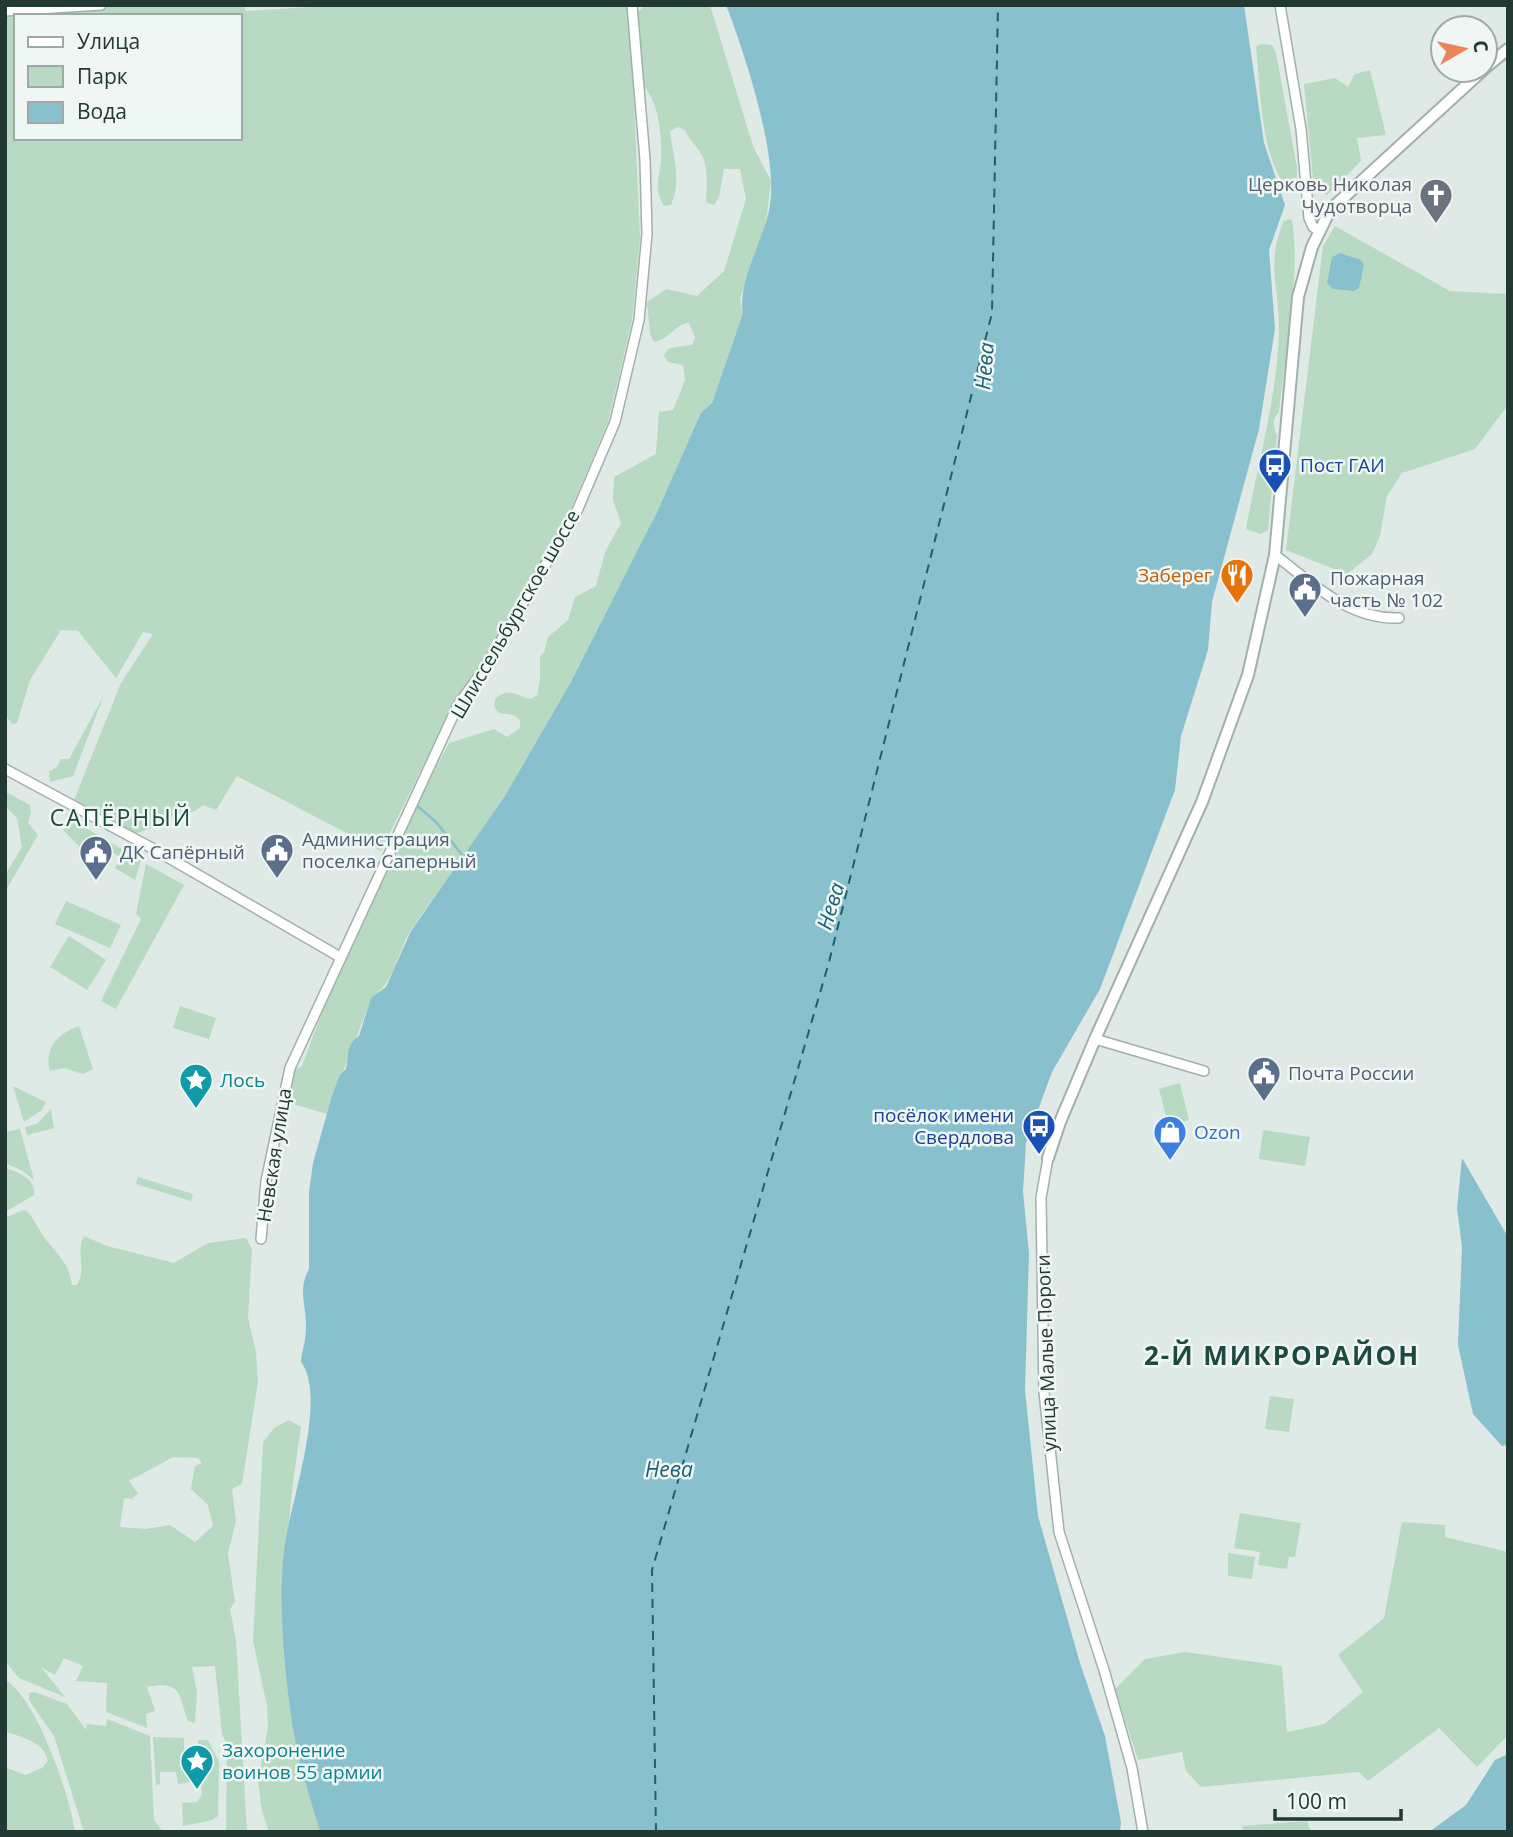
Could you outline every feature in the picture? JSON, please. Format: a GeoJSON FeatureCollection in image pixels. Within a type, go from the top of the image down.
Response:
{"type":"FeatureCollection","features":[{"type":"Feature","properties":{"kind":"street"},"geometry":{"type":"LineString","coordinates":[[5,11],[101,5]]}},
{"type":"Feature","properties":{"kind":"street","name":"Шлиссельбургское шоссе"},"geometry":{"type":"LineString","coordinates":[[340,957],[458,705],[485,668],[577,511],[615,422],[639,320],[647,234],[645,160],[632,5]]}},
{"type":"Feature","properties":{"kind":"street"},"geometry":{"type":"LineString","coordinates":[[1280,5],[1301,129],[1309,218],[1313,227],[1319,230]]}},
{"type":"Feature","properties":{"kind":"street","name":"улица Малые Пороги"},"geometry":{"type":"LineString","coordinates":[[1143,1832],[1132,1768],[1104,1670],[1059,1532],[1044,1392],[1041,1198],[1048,1158],[1095,1039],[1202,802],[1248,675],[1275,555],[1298,297],[1303,270],[1330,210],[1468,84]]}},
{"type":"Feature","properties":{"kind":"street"},"geometry":{"type":"LineString","coordinates":[[1275,555],[1355,611],[1384,619],[1399,618]]}},
{"type":"Feature","properties":{"kind":"street"},"geometry":{"type":"LineString","coordinates":[[5,769],[150,846],[340,957]]}},
{"type":"Feature","properties":{"kind":"street","name":"Невская улица"},"geometry":{"type":"LineString","coordinates":[[261,1239],[266,1181],[286,1078],[340,957]]}},
{"type":"Feature","properties":{"kind":"street"},"geometry":{"type":"LineString","coordinates":[[1095,1039],[1204,1071]]}},
{"type":"Feature","properties":{"kind":"green space"},"geometry":{"type":"Polygon","coordinates":[[[5,5],[244,5],[246,11],[344,5],[630,7],[640,238],[632,321],[608,422],[571,509],[481,666],[453,705],[381,851],[237,776],[216,810],[203,805],[199,809],[165,819],[134,834],[74,800],[121,683],[153,634],[143,632],[116,678],[78,631],[61,630],[30,680],[17,723],[12,724],[7,717],[5,5]]]}},
{"type":"Feature","properties":{"kind":"green space"},"geometry":{"type":"Polygon","coordinates":[[[645,5],[710,5],[753,146],[771,181],[765,230],[740,298],[743,313],[712,403],[701,414],[634,561],[586,657],[505,797],[413,927],[386,983],[371,999],[327,1114],[286,1102],[294,1070],[302,1066],[369,902],[449,743],[494,729],[507,737],[520,728],[520,720],[514,715],[499,713],[494,707],[495,699],[504,693],[530,699],[537,695],[540,657],[548,637],[568,620],[575,597],[596,586],[605,552],[621,523],[613,500],[614,477],[656,454],[659,412],[673,410],[685,380],[683,365],[668,362],[664,355],[669,348],[692,345],[695,337],[689,323],[654,342],[650,334],[647,302],[666,289],[697,296],[724,271],[746,199],[740,169],[724,169],[719,197],[714,205],[706,202],[707,176],[703,157],[685,130],[678,127],[670,131],[676,186],[671,205],[664,206],[658,188],[660,130],[653,101],[643,86],[635,15],[645,5]]]}},
{"type":"Feature","properties":{"kind":"green space"},"geometry":{"type":"Polygon","coordinates":[[[1261,44],[1272,45],[1276,53],[1297,168],[1297,177],[1284,183],[1276,171],[1266,137],[1256,47],[1261,44]]]}},
{"type":"Feature","properties":{"kind":"green space"},"geometry":{"type":"Polygon","coordinates":[[[1370,70],[1386,135],[1357,138],[1361,161],[1327,195],[1317,190],[1313,179],[1304,84],[1335,78],[1348,87],[1355,74],[1370,70]]]}},
{"type":"Feature","properties":{"kind":"green space"},"geometry":{"type":"Polygon","coordinates":[[[1292,220],[1295,265],[1291,315],[1279,412],[1274,423],[1277,436],[1268,530],[1261,534],[1246,529],[1267,428],[1278,351],[1275,252],[1283,222],[1292,220]]]}},
{"type":"Feature","properties":{"kind":"green space"},"geometry":{"type":"Polygon","coordinates":[[[1335,226],[1450,291],[1508,294],[1508,405],[1475,449],[1402,473],[1387,496],[1380,536],[1372,554],[1347,574],[1286,550],[1323,246],[1335,226]]]}},
{"type":"Feature","properties":{"kind":"green space"},"geometry":{"type":"Polygon","coordinates":[[[104,695],[73,776],[50,782],[49,771],[56,768],[61,759],[69,759],[104,695]]]}},
{"type":"Feature","properties":{"kind":"green space"},"geometry":{"type":"Polygon","coordinates":[[[8,793],[30,805],[28,823],[38,835],[5,892],[5,875],[22,847],[17,818],[5,806],[5,794],[8,793]]]}},
{"type":"Feature","properties":{"kind":"green space"},"geometry":{"type":"Polygon","coordinates":[[[70,819],[141,860],[135,880],[115,868],[121,858],[112,852],[106,863],[80,847],[63,830],[70,819]]]}},
{"type":"Feature","properties":{"kind":"green space"},"geometry":{"type":"Polygon","coordinates":[[[146,864],[184,885],[116,1009],[101,1001],[141,919],[136,914],[146,864]]]}},
{"type":"Feature","properties":{"kind":"green space"},"geometry":{"type":"Polygon","coordinates":[[[66,901],[121,925],[110,948],[55,924],[66,901]]]}},
{"type":"Feature","properties":{"kind":"green space"},"geometry":{"type":"Polygon","coordinates":[[[69,936],[106,960],[87,990],[50,967],[69,936]]]}},
{"type":"Feature","properties":{"kind":"green space"},"geometry":{"type":"Polygon","coordinates":[[[180,1006],[216,1018],[209,1039],[173,1028],[180,1006]]]}},
{"type":"Feature","properties":{"kind":"green space"},"geometry":{"type":"Polygon","coordinates":[[[79,1026],[93,1069],[83,1074],[64,1068],[50,1071],[49,1055],[54,1043],[64,1033],[79,1026]]]}},
{"type":"Feature","properties":{"kind":"green space"},"geometry":{"type":"Polygon","coordinates":[[[1180,1083],[1189,1120],[1168,1125],[1159,1089],[1180,1083]]]}},
{"type":"Feature","properties":{"kind":"green space"},"geometry":{"type":"Polygon","coordinates":[[[13,1086],[46,1102],[42,1110],[24,1122],[13,1086]]]}},
{"type":"Feature","properties":{"kind":"green space"},"geometry":{"type":"Polygon","coordinates":[[[51,1109],[54,1128],[27,1135],[25,1127],[37,1124],[51,1109]]]}},
{"type":"Feature","properties":{"kind":"green space"},"geometry":{"type":"Polygon","coordinates":[[[20,1129],[34,1180],[23,1171],[5,1163],[5,1132],[20,1129]]]}},
{"type":"Feature","properties":{"kind":"green space"},"geometry":{"type":"Polygon","coordinates":[[[1263,1130],[1310,1137],[1305,1166],[1259,1159],[1263,1130]]]}},
{"type":"Feature","properties":{"kind":"green space"},"geometry":{"type":"Polygon","coordinates":[[[5,1168],[29,1180],[34,1195],[5,1212],[5,1168]]]}},
{"type":"Feature","properties":{"kind":"green space"},"geometry":{"type":"Polygon","coordinates":[[[138,1177],[193,1194],[191,1201],[136,1184],[138,1177]]]}},
{"type":"Feature","properties":{"kind":"green space"},"geometry":{"type":"Polygon","coordinates":[[[23,1210],[28,1212],[63,1261],[72,1285],[77,1285],[80,1279],[84,1236],[107,1246],[174,1263],[208,1243],[246,1238],[252,1249],[248,1318],[256,1352],[258,1382],[242,1484],[232,1489],[236,1521],[228,1553],[235,1602],[230,1609],[236,1640],[247,1832],[226,1832],[227,1745],[222,1734],[215,1666],[192,1667],[197,1692],[195,1723],[188,1721],[180,1697],[173,1688],[159,1685],[147,1687],[155,1711],[146,1714],[147,1728],[106,1712],[107,1683],[76,1681],[83,1666],[64,1658],[55,1675],[41,1667],[65,1697],[19,1678],[5,1661],[5,1218],[23,1210]],[[173,1457],[129,1481],[138,1493],[132,1499],[124,1498],[120,1527],[146,1529],[170,1525],[195,1542],[213,1526],[208,1505],[191,1489],[195,1466],[202,1463],[198,1458],[173,1457]]]}},
{"type":"Feature","properties":{"kind":"green space"},"geometry":{"type":"Polygon","coordinates":[[[1270,1396],[1294,1399],[1289,1432],[1265,1429],[1270,1396]]]}},
{"type":"Feature","properties":{"kind":"green space"},"geometry":{"type":"Polygon","coordinates":[[[289,1420],[301,1427],[287,1542],[286,1655],[296,1745],[320,1832],[269,1832],[262,1811],[258,1781],[268,1727],[267,1706],[253,1641],[263,1442],[274,1428],[289,1420]]]}},
{"type":"Feature","properties":{"kind":"green space"},"geometry":{"type":"Polygon","coordinates":[[[1240,1513],[1301,1523],[1295,1557],[1289,1557],[1287,1569],[1258,1565],[1260,1552],[1234,1548],[1240,1513]]]}},
{"type":"Feature","properties":{"kind":"green space"},"geometry":{"type":"Polygon","coordinates":[[[1402,1522],[1445,1525],[1445,1537],[1508,1552],[1508,1735],[1477,1767],[1439,1728],[1368,1781],[1359,1772],[1201,1787],[1186,1771],[1182,1752],[1138,1760],[1115,1689],[1145,1659],[1185,1652],[1282,1666],[1287,1732],[1324,1724],[1363,1692],[1338,1655],[1384,1618],[1402,1522]]]}},
{"type":"Feature","properties":{"kind":"green space"},"geometry":{"type":"Polygon","coordinates":[[[1228,1553],[1255,1557],[1252,1579],[1228,1576],[1228,1553]]]}},
{"type":"Feature","properties":{"kind":"green space"},"geometry":{"type":"Polygon","coordinates":[[[5,1680],[28,1705],[50,1748],[75,1832],[5,1832],[5,1767],[25,1775],[42,1768],[48,1761],[46,1754],[37,1745],[5,1731],[5,1680]]]}},
{"type":"Feature","properties":{"kind":"green space"},"geometry":{"type":"Polygon","coordinates":[[[34,1692],[67,1704],[86,1730],[87,1724],[106,1726],[107,1719],[150,1736],[154,1820],[163,1832],[84,1832],[54,1736],[29,1700],[29,1693],[34,1692]]]}},
{"type":"Feature","properties":{"kind":"green space"},"geometry":{"type":"Polygon","coordinates":[[[153,1737],[184,1738],[184,1749],[190,1751],[192,1782],[178,1784],[176,1772],[160,1772],[160,1784],[156,1785],[153,1737]]]}},
{"type":"Feature","properties":{"kind":"green space"},"geometry":{"type":"Polygon","coordinates":[[[198,1740],[208,1740],[219,1762],[218,1816],[212,1820],[183,1826],[182,1803],[197,1802],[202,1795],[201,1783],[195,1782],[193,1751],[198,1748],[198,1740]]]}},
{"type":"Feature","properties":{"kind":"green space"},"geometry":{"type":"Polygon","coordinates":[[[1307,1821],[1311,1832],[1243,1832],[1242,1826],[1307,1821]]]}},
{"type":"Feature","properties":{"kind":"water","name":"Нева"},"geometry":{"type":"Polygon","coordinates":[[[726,5],[1244,5],[1264,143],[1285,205],[1269,250],[1275,329],[1259,429],[1212,602],[1208,650],[1181,736],[1175,790],[1100,989],[1052,1072],[1026,1143],[1023,1192],[1029,1253],[1025,1390],[1038,1516],[1080,1663],[1105,1736],[1121,1822],[1120,1832],[320,1832],[294,1734],[282,1609],[286,1538],[310,1421],[308,1377],[301,1362],[306,1333],[303,1292],[309,1269],[309,1192],[313,1163],[332,1096],[340,1075],[346,1069],[350,1047],[359,1036],[371,998],[386,987],[411,931],[505,796],[571,682],[657,512],[701,413],[712,403],[743,313],[744,287],[767,218],[771,184],[765,132],[758,104],[726,5]]]}},
{"type":"Feature","properties":{"kind":"water"},"geometry":{"type":"Polygon","coordinates":[[[1340,253],[1361,260],[1364,265],[1359,288],[1354,291],[1333,289],[1327,283],[1332,257],[1340,253]]]}},
{"type":"Feature","properties":{"kind":"water"},"geometry":{"type":"Polygon","coordinates":[[[1462,1158],[1508,1237],[1508,1445],[1502,1446],[1473,1414],[1458,1345],[1462,1247],[1457,1208],[1462,1158]]]}},
{"type":"Feature","properties":{"kind":"water"},"geometry":{"type":"Polygon","coordinates":[[[1508,1754],[1508,1832],[1429,1832],[1466,1805],[1495,1760],[1508,1754]]]}},
{"type":"Feature","properties":{"kind":"waterway"},"geometry":{"type":"LineString","coordinates":[[415,804],[436,822],[463,856]]}},
{"type":"Feature","properties":{"kind":"ferry route"},"geometry":{"type":"LineString","coordinates":[[656,1832],[652,1570],[829,962],[992,313],[998,5]]}},
{"type":"Feature","properties":{"kind":"place","name":"Церковь Николая Чудотворца"},"geometry":{"type":"Point","coordinates":[1436,225]}},
{"type":"Feature","properties":{"kind":"place","name":"Пост ГАИ"},"geometry":{"type":"Point","coordinates":[1275,495]}},
{"type":"Feature","properties":{"kind":"place","name":"Заберег"},"geometry":{"type":"Point","coordinates":[1237,605]}},
{"type":"Feature","properties":{"kind":"place","name":"Пожарная часть № 102"},"geometry":{"type":"Point","coordinates":[1305,619]}},
{"type":"Feature","properties":{"kind":"place","name":"Администрация поселка Саперный"},"geometry":{"type":"Point","coordinates":[277,880]}},
{"type":"Feature","properties":{"kind":"place","name":"ДК Сапёрный"},"geometry":{"type":"Point","coordinates":[96,882]}},
{"type":"Feature","properties":{"kind":"place","name":"Почта России"},"geometry":{"type":"Point","coordinates":[1264,1103]}},
{"type":"Feature","properties":{"kind":"place","name":"Лось"},"geometry":{"type":"Point","coordinates":[196,1110]}},
{"type":"Feature","properties":{"kind":"place","name":"посёлок имени Свердлова"},"geometry":{"type":"Point","coordinates":[1039,1156]}},
{"type":"Feature","properties":{"kind":"place","name":"Ozon"},"geometry":{"type":"Point","coordinates":[1170,1162]}},
{"type":"Feature","properties":{"kind":"place","name":"Захоронение воинов 55 армии"},"geometry":{"type":"Point","coordinates":[197,1791]}},
{"type":"Feature","properties":{"kind":"district","name":"САПЁРНЫЙ"},"geometry":{"type":"Point","coordinates":[121,817]}},
{"type":"Feature","properties":{"kind":"district","name":"2-Й МИКРОРАЙОН"},"geometry":{"type":"Point","coordinates":[1282,1355]}}]}
